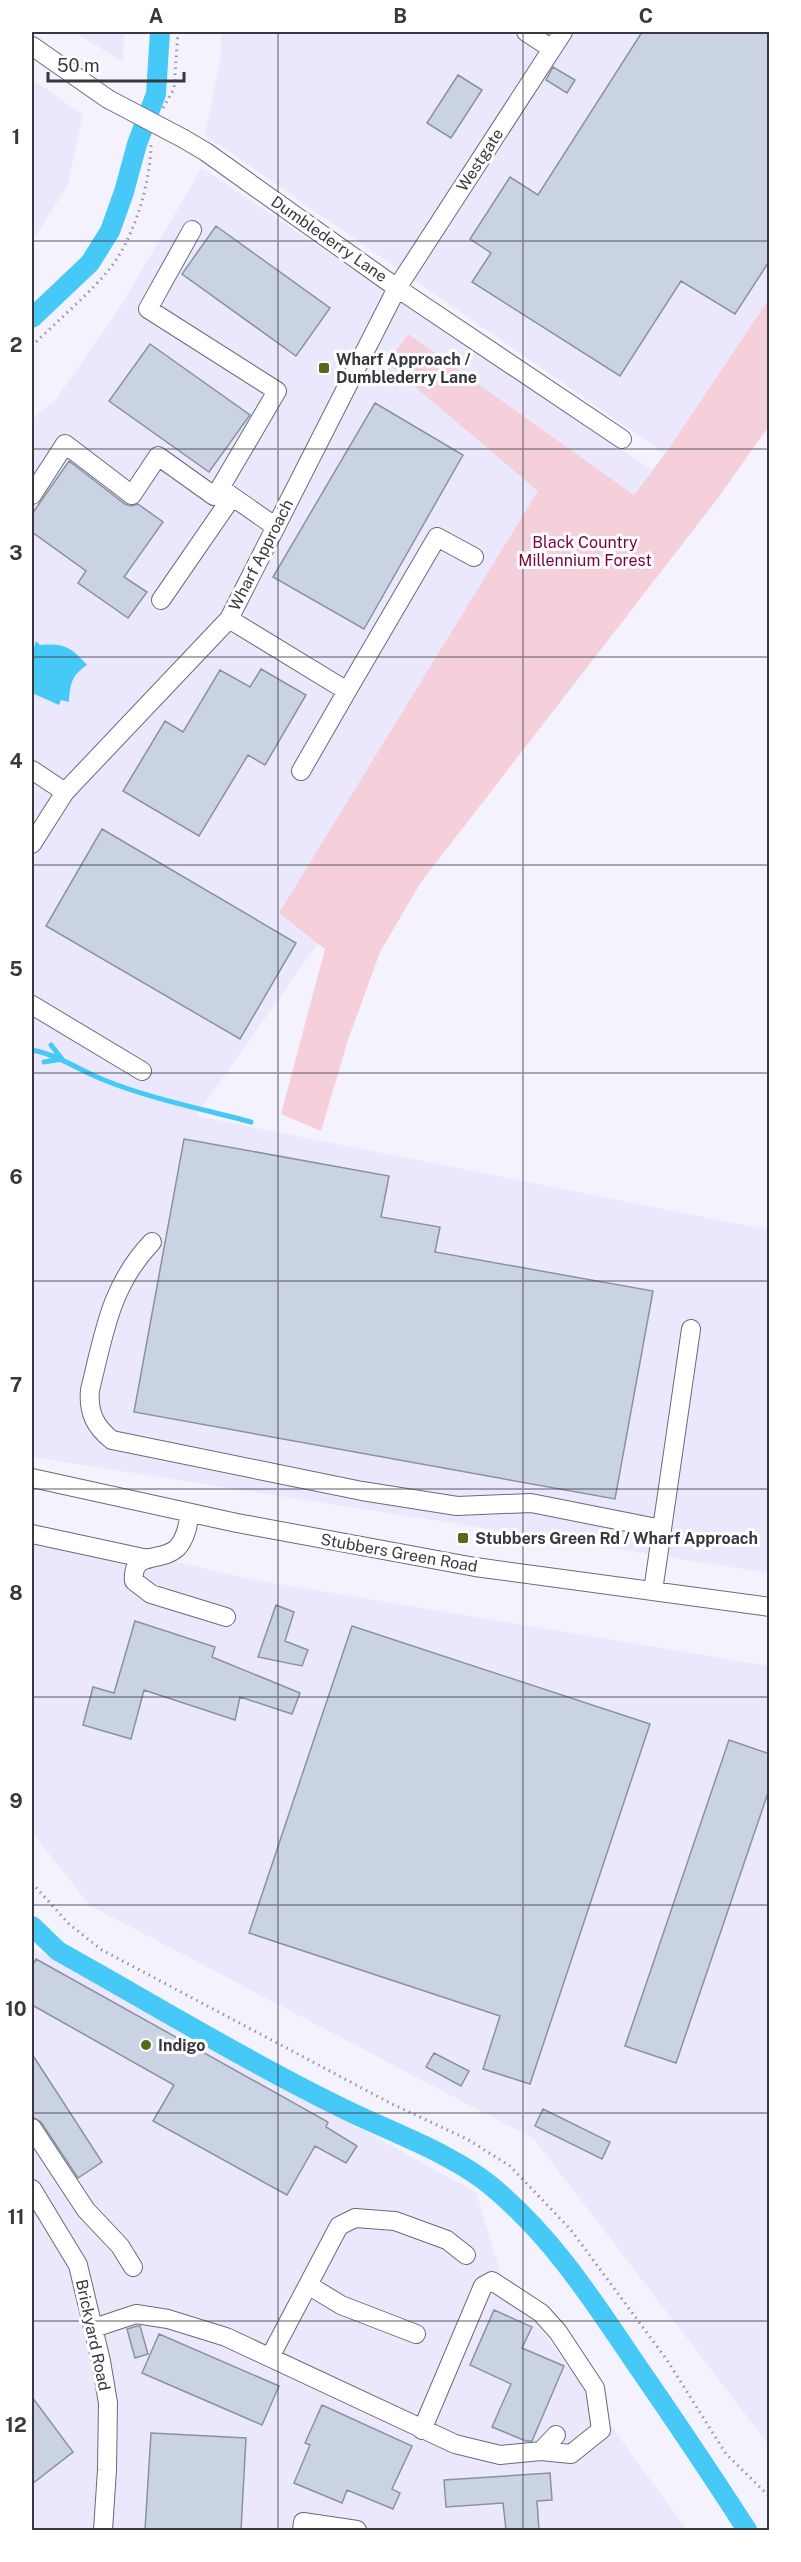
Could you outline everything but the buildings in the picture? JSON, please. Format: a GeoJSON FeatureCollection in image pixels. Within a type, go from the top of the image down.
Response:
{"type":"FeatureCollection","features":[{"type":"Feature","properties":{"kind":"street"},"geometry":{"type":"LineString","coordinates":[[526,32],[552,49]]}},
{"type":"Feature","properties":{"kind":"street","name":"Westgate"},"geometry":{"type":"LineString","coordinates":[[397,288],[563,32]]}},
{"type":"Feature","properties":{"kind":"street","name":"Dumblederry Lane"},"geometry":{"type":"LineString","coordinates":[[32,46],[108,99],[206,152],[397,288],[622,439]]}},
{"type":"Feature","properties":{"kind":"street"},"geometry":{"type":"LineString","coordinates":[[161,600],[226,493],[277,391],[148,309],[192,230]]}},
{"type":"Feature","properties":{"kind":"street","name":"Wharf Approach"},"geometry":{"type":"LineString","coordinates":[[32,844],[65,792],[229,619],[397,288]]}},
{"type":"Feature","properties":{"kind":"street"},"geometry":{"type":"LineString","coordinates":[[32,495],[65,444],[132,495],[158,456],[214,496],[226,493],[276,527]]}},
{"type":"Feature","properties":{"kind":"street"},"geometry":{"type":"LineString","coordinates":[[301,771],[437,537],[474,558]]}},
{"type":"Feature","properties":{"kind":"street"},"geometry":{"type":"LineString","coordinates":[[229,619],[348,692]]}},
{"type":"Feature","properties":{"kind":"street"},"geometry":{"type":"LineString","coordinates":[[32,770],[65,792]]}},
{"type":"Feature","properties":{"kind":"street"},"geometry":{"type":"LineString","coordinates":[[32,1005],[142,1071]]}},
{"type":"Feature","properties":{"kind":"street"},"geometry":{"type":"LineString","coordinates":[[152,1242],[130,1269],[113,1300],[90,1390],[88,1403],[91,1414],[103,1433],[112,1440],[373,1493],[457,1506],[531,1503],[662,1529]]}},
{"type":"Feature","properties":{"kind":"street"},"geometry":{"type":"LineString","coordinates":[[653,1591],[691,1329]]}},
{"type":"Feature","properties":{"kind":"street","name":"Stubbers Green Road"},"geometry":{"type":"LineString","coordinates":[[32,1478],[190,1513],[475,1567],[770,1607]]}},
{"type":"Feature","properties":{"kind":"street"},"geometry":{"type":"LineString","coordinates":[[190,1513],[186,1533],[176,1549],[136,1565],[133,1574],[134,1581],[144,1590],[226,1617]]}},
{"type":"Feature","properties":{"kind":"street"},"geometry":{"type":"LineString","coordinates":[[32,1534],[148,1559]]}},
{"type":"Feature","properties":{"kind":"street"},"geometry":{"type":"LineString","coordinates":[[32,2128],[86,2210],[120,2246],[133,2267]]}},
{"type":"Feature","properties":{"kind":"street","name":"Brickyard Road"},"geometry":{"type":"LineString","coordinates":[[34,2199],[78,2265],[94,2328],[108,2403],[103,2530]]}},
{"type":"Feature","properties":{"kind":"street"},"geometry":{"type":"LineString","coordinates":[[270,2357],[339,2226],[355,2218],[395,2221],[447,2240],[466,2255]]}},
{"type":"Feature","properties":{"kind":"street"},"geometry":{"type":"LineString","coordinates":[[94,2328],[136,2314],[168,2319],[226,2337],[422,2430],[455,2444],[500,2456],[541,2451],[571,2454],[601,2430],[595,2388],[558,2332],[541,2313],[492,2281],[483,2286],[422,2430]]}},
{"type":"Feature","properties":{"kind":"street"},"geometry":{"type":"LineString","coordinates":[[308,2285],[340,2305],[416,2334]]}},
{"type":"Feature","properties":{"kind":"street"},"geometry":{"type":"LineString","coordinates":[[541,2451],[556,2435]]}},
{"type":"Feature","properties":{"kind":"street"},"geometry":{"type":"LineString","coordinates":[[302,2530],[303,2522],[357,2530]]}},
{"type":"Feature","properties":{"kind":"path"},"geometry":{"type":"LineString","coordinates":[[159,118],[174,89],[178,32]]}},
{"type":"Feature","properties":{"kind":"path"},"geometry":{"type":"LineString","coordinates":[[32,346],[108,272],[126,244],[141,202],[152,141]]}},
{"type":"Feature","properties":{"kind":"path"},"geometry":{"type":"LineString","coordinates":[[32,1883],[69,1924],[102,1950],[392,2104],[467,2139],[510,2166],[571,2230],[667,2360],[726,2454],[770,2497]]}},
{"type":"Feature","properties":{"kind":"shaded area"},"geometry":{"type":"Polygon","coordinates":[[[74,32],[124,32],[123,62],[74,32]]]}},
{"type":"Feature","properties":{"kind":"shaded area"},"geometry":{"type":"Polygon","coordinates":[[[221,32],[769,32],[769,299],[665,454],[205,135],[221,56],[221,32]]]}},
{"type":"Feature","properties":{"kind":"shaded area"},"geometry":{"type":"Polygon","coordinates":[[[32,79],[83,115],[67,187],[32,241],[32,79]]]}},
{"type":"Feature","properties":{"kind":"shaded area"},"geometry":{"type":"Polygon","coordinates":[[[202,168],[652,470],[196,1116],[769,1230],[769,1573],[32,1457],[32,419],[56,399],[115,315],[202,168]]]}},
{"type":"Feature","properties":{"kind":"shaded area"},"geometry":{"type":"Polygon","coordinates":[[[32,1528],[250,1579],[769,1666],[769,2445],[534,2139],[89,1905],[32,1832],[32,1528]]]}},
{"type":"Feature","properties":{"kind":"shaded area"},"geometry":{"type":"Polygon","coordinates":[[[32,1947],[97,1985],[476,2192],[501,2275],[687,2530],[32,2530],[32,1947]]]}},
{"type":"Feature","properties":{"kind":"green space","name":"Black Country Millennium Forest"},"geometry":{"type":"Polygon","coordinates":[[[769,299],[769,426],[718,498],[421,882],[380,952],[348,1040],[321,1131],[281,1114],[325,949],[279,913],[538,491],[387,363],[408,334],[634,495],[665,454],[769,299]]]}},
{"type":"Feature","properties":{"kind":"water"},"geometry":{"type":"Polygon","coordinates":[[[36,641],[40,645],[66,648],[87,665],[72,681],[69,702],[61,700],[59,705],[32,693],[32,654],[36,641]]]}},
{"type":"Feature","properties":{"kind":"waterway"},"geometry":{"type":"LineString","coordinates":[[32,318],[90,263],[110,231],[124,192],[137,144],[156,94],[160,32]]}},
{"type":"Feature","properties":{"kind":"waterway"},"geometry":{"type":"LineString","coordinates":[[44,1062],[62,1059],[51,1045]]}},
{"type":"Feature","properties":{"kind":"waterway"},"geometry":{"type":"LineString","coordinates":[[32,1050],[51,1055],[104,1080],[140,1093],[251,1122]]}},
{"type":"Feature","properties":{"kind":"waterway"},"geometry":{"type":"LineString","coordinates":[[32,1926],[58,1951],[197,2030],[338,2106],[456,2162],[490,2185],[533,2225],[570,2269],[747,2530]]}},
{"type":"Feature","properties":{"kind":"place","name":"Wharf Approach / Dumblederry Lane"},"geometry":{"type":"Point","coordinates":[324,368]}},
{"type":"Feature","properties":{"kind":"place","name":"Stubbers Green Rd / Wharf Approach"},"geometry":{"type":"Point","coordinates":[463,1538]}},
{"type":"Feature","properties":{"kind":"place","name":"Indigo"},"geometry":{"type":"Point","coordinates":[146,2045]}}]}
